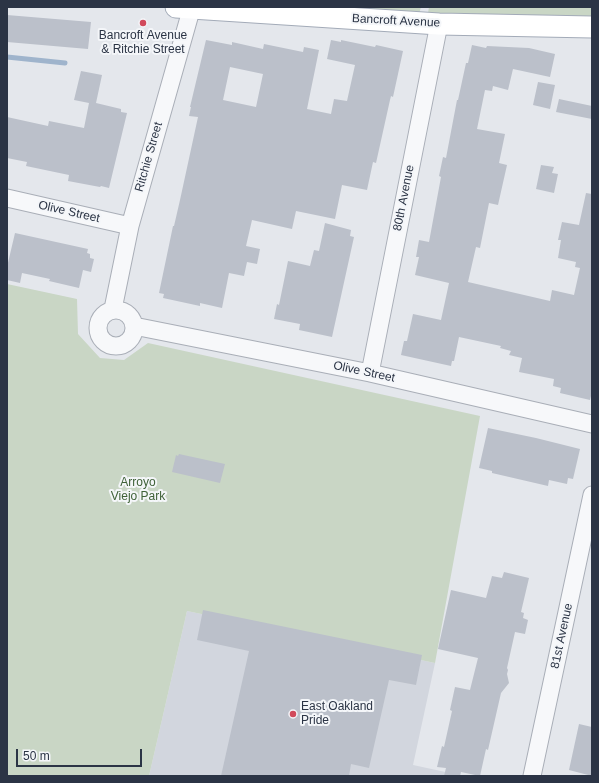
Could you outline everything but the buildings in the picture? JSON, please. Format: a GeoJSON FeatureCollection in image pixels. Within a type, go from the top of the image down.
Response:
{"type":"FeatureCollection","features":[{"type":"Feature","properties":{"kind":"main road","name":"Bancroft Avenue"},"geometry":{"type":"LineString","coordinates":[[186,7],[439,24],[592,27]]}},
{"type":"Feature","properties":{"kind":"street","name":"Ritchie Street"},"geometry":{"type":"LineString","coordinates":[[113,310],[130,226],[186,7]]}},
{"type":"Feature","properties":{"kind":"street","name":"80th Avenue"},"geometry":{"type":"LineString","coordinates":[[370,373],[439,24]]}},
{"type":"Feature","properties":{"kind":"street","name":"Olive Street"},"geometry":{"type":"LineString","coordinates":[[7,198],[130,226]]}},
{"type":"Feature","properties":{"kind":"street"},"geometry":{"type":"LineString","coordinates":[[113,310],[126,313],[130,317],[134,326],[134,333],[131,339],[124,344],[113,346],[107,344],[100,337],[98,325],[99,320],[106,312],[113,310]]}},
{"type":"Feature","properties":{"kind":"street","name":"Olive Street"},"geometry":{"type":"LineString","coordinates":[[134,326],[370,373],[592,424]]}},
{"type":"Feature","properties":{"kind":"street","name":"81st Avenue"},"geometry":{"type":"LineString","coordinates":[[532,776],[592,495]]}},
{"type":"Feature","properties":{"kind":"shaded area","name":"East Oakland Pride"},"geometry":{"type":"Polygon","coordinates":[[[187,611],[435,663],[413,765],[464,776],[149,776],[187,611]]]}},
{"type":"Feature","properties":{"kind":"green space"},"geometry":{"type":"Polygon","coordinates":[[[292,7],[421,7],[419,14],[292,7]]]}},
{"type":"Feature","properties":{"kind":"green space"},"geometry":{"type":"Polygon","coordinates":[[[429,7],[592,7],[592,17],[428,13],[429,7]]]}},
{"type":"Feature","properties":{"kind":"green space","name":"Arroyo Viejo Park"},"geometry":{"type":"Polygon","coordinates":[[[7,284],[77,299],[78,334],[100,358],[124,360],[148,343],[480,416],[435,663],[187,611],[149,776],[7,776],[7,284]]]}},
{"type":"Feature","properties":{"kind":"waterway"},"geometry":{"type":"LineString","coordinates":[[7,57],[65,63]]}},
{"type":"Feature","properties":{"kind":"place","name":"Bancroft Avenue & Ritchie Street"},"geometry":{"type":"Point","coordinates":[143,23]}},
{"type":"Feature","properties":{"kind":"place","name":"East Oakland Pride"},"geometry":{"type":"Point","coordinates":[293,714]}}]}
